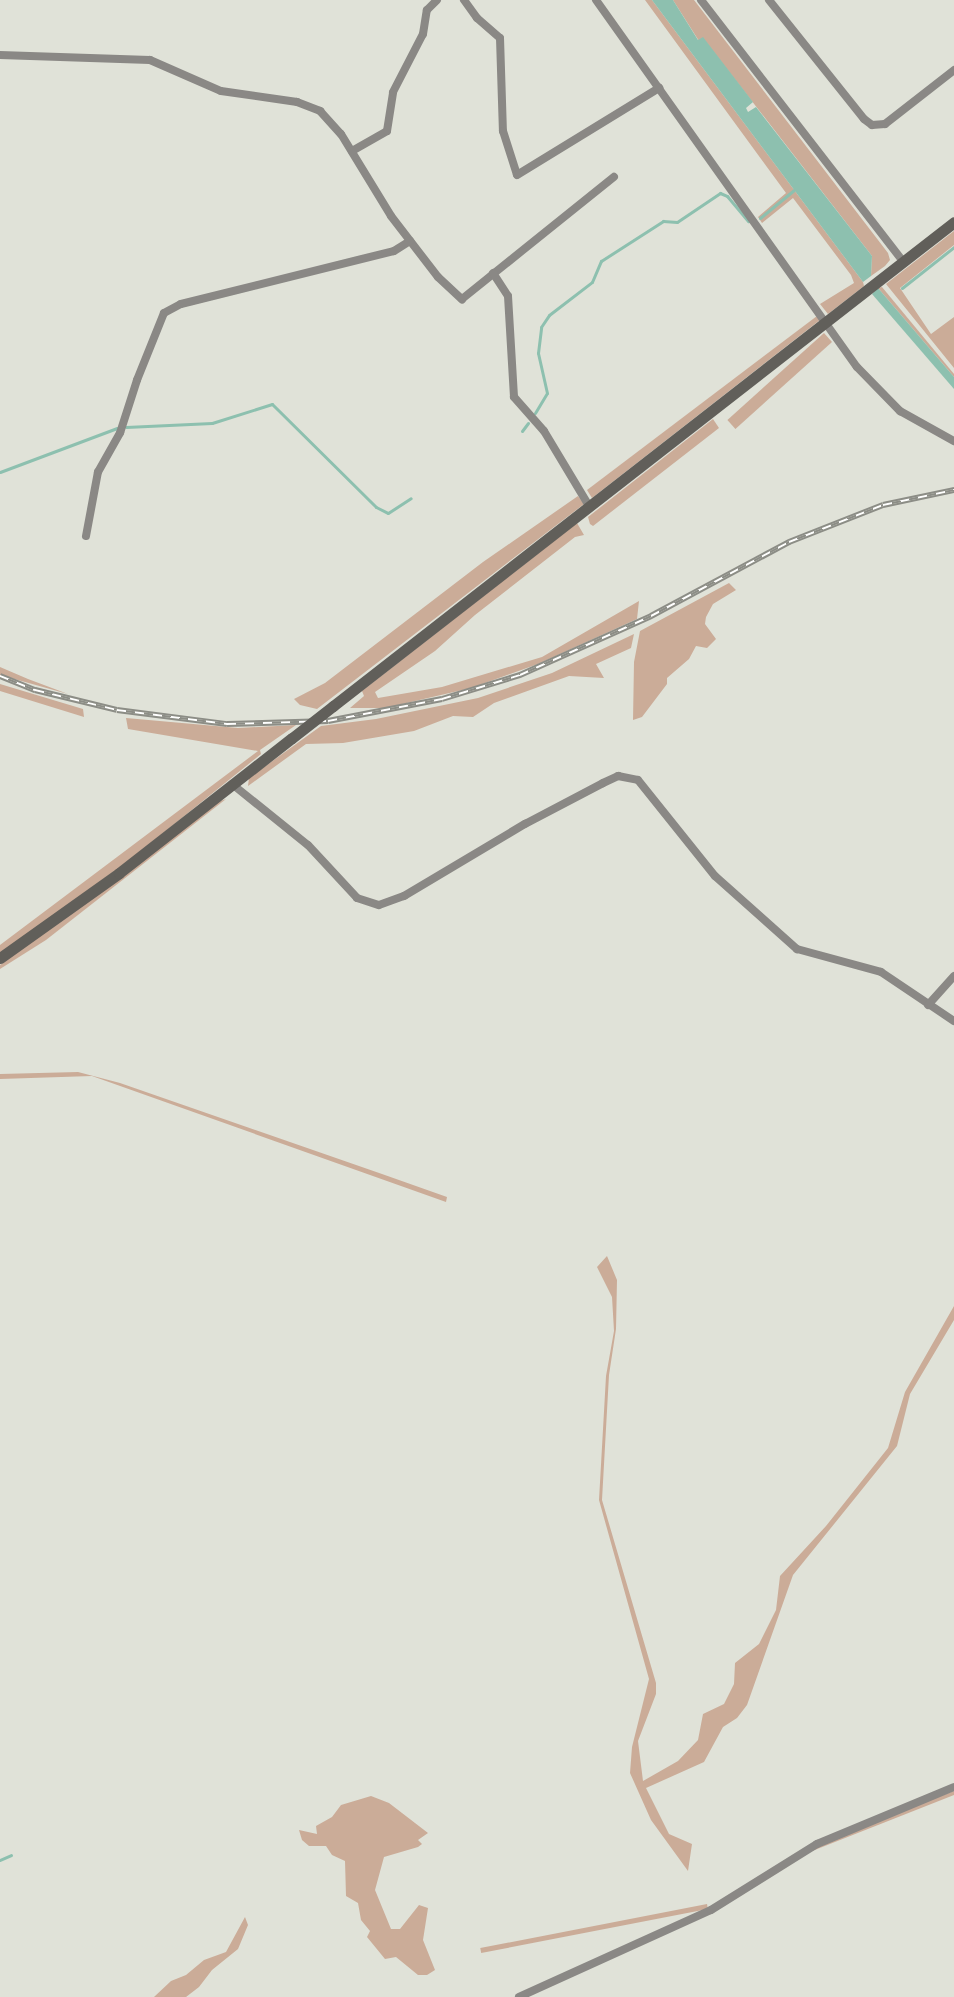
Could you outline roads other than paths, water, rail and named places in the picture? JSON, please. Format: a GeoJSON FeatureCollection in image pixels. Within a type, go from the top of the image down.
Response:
{"type":"FeatureCollection","features":[{"type":"Feature","properties":{"kind":"main road"},"geometry":{"type":"LineString","coordinates":[[0,958],[119,873],[954,222]]}},
{"type":"Feature","properties":{"kind":"street"},"geometry":{"type":"LineString","coordinates":[[352,151],[387,131],[393,92],[423,34],[427,10],[437,0]]}},
{"type":"Feature","properties":{"kind":"street"},"geometry":{"type":"LineString","coordinates":[[464,0],[477,18],[500,38],[503,131],[517,175],[659,88]]}},
{"type":"Feature","properties":{"kind":"street"},"geometry":{"type":"LineString","coordinates":[[596,0],[883,396],[917,422],[954,441]]}},
{"type":"Feature","properties":{"kind":"street"},"geometry":{"type":"LineString","coordinates":[[701,0],[903,261]]}},
{"type":"Feature","properties":{"kind":"street"},"geometry":{"type":"LineString","coordinates":[[769,0],[872,125],[885,124],[954,70]]}},
{"type":"Feature","properties":{"kind":"street"},"geometry":{"type":"LineString","coordinates":[[0,55],[150,60],[221,91],[308,106],[330,121],[410,241],[438,277],[462,299],[614,177]]}},
{"type":"Feature","properties":{"kind":"street"},"geometry":{"type":"LineString","coordinates":[[86,536],[98,472],[120,433],[164,313],[181,304],[394,251],[410,241]]}},
{"type":"Feature","properties":{"kind":"street"},"geometry":{"type":"LineString","coordinates":[[493,273],[508,296],[514,397],[544,431],[589,506]]}},
{"type":"Feature","properties":{"kind":"street"},"geometry":{"type":"LineString","coordinates":[[232,784],[308,845],[357,898],[379,905],[404,896],[525,824],[603,783],[618,776],[628,777],[646,786],[715,876],[797,949],[869,967],[954,1021]]}},
{"type":"Feature","properties":{"kind":"street"},"geometry":{"type":"LineString","coordinates":[[928,1005],[954,976]]}},
{"type":"Feature","properties":{"kind":"street"},"geometry":{"type":"LineString","coordinates":[[519,1997],[711,1910],[817,1844],[954,1787]]}},
{"type":"Feature","properties":{"kind":"waterway"},"geometry":{"type":"LineString","coordinates":[[760,218],[794,190]]}},
{"type":"Feature","properties":{"kind":"waterway"},"geometry":{"type":"LineString","coordinates":[[535,413],[547,393],[538,353],[541,327],[549,315],[592,282],[601,261],[663,221],[677,222],[720,193],[727,196],[748,221]]}},
{"type":"Feature","properties":{"kind":"waterway"},"geometry":{"type":"LineString","coordinates":[[902,288],[954,247]]}},
{"type":"Feature","properties":{"kind":"waterway"},"geometry":{"type":"LineString","coordinates":[[126,427],[212,423],[272,404],[376,507],[388,513],[411,498]]}},
{"type":"Feature","properties":{"kind":"waterway"},"geometry":{"type":"LineString","coordinates":[[522,431],[528,423]]}},
{"type":"Feature","properties":{"kind":"waterway"},"geometry":{"type":"LineString","coordinates":[[0,472],[117,428]]}},
{"type":"Feature","properties":{"kind":"waterway"},"geometry":{"type":"LineString","coordinates":[[0,1860],[11,1855]]}},
{"type":"Feature","properties":{"kind":"railway"},"geometry":{"type":"LineString","coordinates":[[0,676],[35,690],[117,710],[227,724],[328,721],[442,699],[520,675],[651,616],[789,542],[883,505],[954,490]]}}]}
